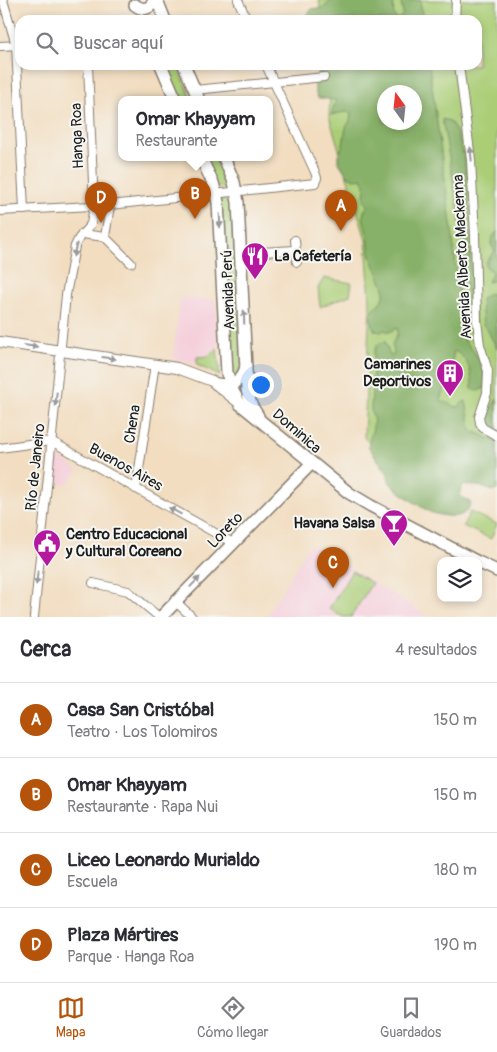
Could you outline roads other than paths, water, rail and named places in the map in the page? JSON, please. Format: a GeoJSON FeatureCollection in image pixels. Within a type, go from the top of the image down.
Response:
{"type":"FeatureCollection","features":[{"type":"Feature","properties":{"kind":"main road"},"geometry":{"type":"LineString","coordinates":[[134,2],[143,9],[148,8],[155,0]]}},
{"type":"Feature","properties":{"kind":"main road"},"geometry":{"type":"LineString","coordinates":[[155,0],[162,15]]}},
{"type":"Feature","properties":{"kind":"main road"},"geometry":{"type":"LineString","coordinates":[[134,2],[140,15]]}},
{"type":"Feature","properties":{"kind":"main road"},"geometry":{"type":"LineString","coordinates":[[163,70],[174,96]]}},
{"type":"Feature","properties":{"kind":"main road"},"geometry":{"type":"LineString","coordinates":[[186,70],[197,95]]}},
{"type":"Feature","properties":{"kind":"main road","name":"Avenida Perú"},"geometry":{"type":"LineString","coordinates":[[202,161],[216,194],[220,212],[227,373],[230,385],[240,404]]}},
{"type":"Feature","properties":{"kind":"main road","name":"Avenida Perú"},"geometry":{"type":"LineString","coordinates":[[225,161],[236,192],[242,253],[248,396],[262,420]]}},
{"type":"Feature","properties":{"kind":"main road"},"geometry":{"type":"LineString","coordinates":[[217,384],[230,385],[240,379],[247,366]]}},
{"type":"Feature","properties":{"kind":"main road","name":"Dominica"},"geometry":{"type":"LineString","coordinates":[[240,404],[262,420],[311,464],[360,500],[469,557]]}},
{"type":"Feature","properties":{"kind":"main road","name":"Loreto"},"geometry":{"type":"LineString","coordinates":[[160,617],[311,464]]}},
{"type":"Feature","properties":{"kind":"main road","name":"Dominica"},"geometry":{"type":"LineString","coordinates":[[482,564],[497,572]]}},
{"type":"Feature","properties":{"kind":"street"},"geometry":{"type":"LineString","coordinates":[[3,0],[15,36]]}},
{"type":"Feature","properties":{"kind":"street"},"geometry":{"type":"LineString","coordinates":[[238,0],[245,15]]}},
{"type":"Feature","properties":{"kind":"street"},"geometry":{"type":"LineString","coordinates":[[456,0],[456,15]]}},
{"type":"Feature","properties":{"kind":"street"},"geometry":{"type":"LineString","coordinates":[[0,46],[15,45]]}},
{"type":"Feature","properties":{"kind":"street"},"geometry":{"type":"LineString","coordinates":[[19,70],[24,210]]}},
{"type":"Feature","properties":{"kind":"street","name":"Hanga Roa"},"geometry":{"type":"LineString","coordinates":[[88,70],[94,206]]}},
{"type":"Feature","properties":{"kind":"street"},"geometry":{"type":"LineString","coordinates":[[0,212],[110,205],[312,184],[316,181],[315,172],[268,70]]}},
{"type":"Feature","properties":{"kind":"street","name":"Avenida Alberto Mackenna"},"geometry":{"type":"LineString","coordinates":[[460,70],[471,160],[477,321],[480,345],[488,371],[487,392],[480,422],[483,428],[497,436]]}},
{"type":"Feature","properties":{"kind":"street"},"geometry":{"type":"LineString","coordinates":[[197,95],[273,81],[324,77]]}},
{"type":"Feature","properties":{"kind":"street"},"geometry":{"type":"LineString","coordinates":[[105,237],[110,205]]}},
{"type":"Feature","properties":{"kind":"street","name":"Río de Janeiro"},"geometry":{"type":"LineString","coordinates":[[34,617],[66,296],[75,246],[91,224],[94,206]]}},
{"type":"Feature","properties":{"kind":"street"},"geometry":{"type":"LineString","coordinates":[[82,234],[105,237],[132,263]]}},
{"type":"Feature","properties":{"kind":"street"},"geometry":{"type":"LineString","coordinates":[[295,240],[297,262]]}},
{"type":"Feature","properties":{"kind":"street"},"geometry":{"type":"LineString","coordinates":[[242,253],[296,250]]}},
{"type":"Feature","properties":{"kind":"street","name":"Dominica"},"geometry":{"type":"LineString","coordinates":[[0,342],[155,364],[188,371],[217,384],[240,404]]}},
{"type":"Feature","properties":{"kind":"street","name":"Chena"},"geometry":{"type":"LineString","coordinates":[[136,489],[155,364]]}},
{"type":"Feature","properties":{"kind":"street"},"geometry":{"type":"LineString","coordinates":[[0,448],[51,441]]}},
{"type":"Feature","properties":{"kind":"street","name":"Buenos Aires"},"geometry":{"type":"LineString","coordinates":[[51,441],[233,543]]}},
{"type":"Feature","properties":{"kind":"street"},"geometry":{"type":"LineString","coordinates":[[93,582],[128,591],[160,617]]}},
{"type":"Feature","properties":{"kind":"street"},"geometry":{"type":"LineString","coordinates":[[176,602],[192,617]]}},
{"type":"Feature","properties":{"kind":"place","name":"Omar Khayyam"},"geometry":{"type":"Point","coordinates":[195,219]}},
{"type":"Feature","properties":{"kind":"place","name":"Plaza Mártires"},"geometry":{"type":"Point","coordinates":[101,223]}},
{"type":"Feature","properties":{"kind":"place","name":"Casa San Cristóbal"},"geometry":{"type":"Point","coordinates":[341,231]}},
{"type":"Feature","properties":{"kind":"place","name":"La Cafetería"},"geometry":{"type":"Point","coordinates":[255,280]}},
{"type":"Feature","properties":{"kind":"place","name":"Camarines Deportivos"},"geometry":{"type":"Point","coordinates":[450,397]}},
{"type":"Feature","properties":{"kind":"place","name":"Havana Salsa"},"geometry":{"type":"Point","coordinates":[394,547]}},
{"type":"Feature","properties":{"kind":"place","name":"Centro Educacional y Cultural Coreano"},"geometry":{"type":"Point","coordinates":[47,567]}},
{"type":"Feature","properties":{"kind":"place","name":"Liceo Leonardo Murialdo"},"geometry":{"type":"Point","coordinates":[333,588]}}]}
